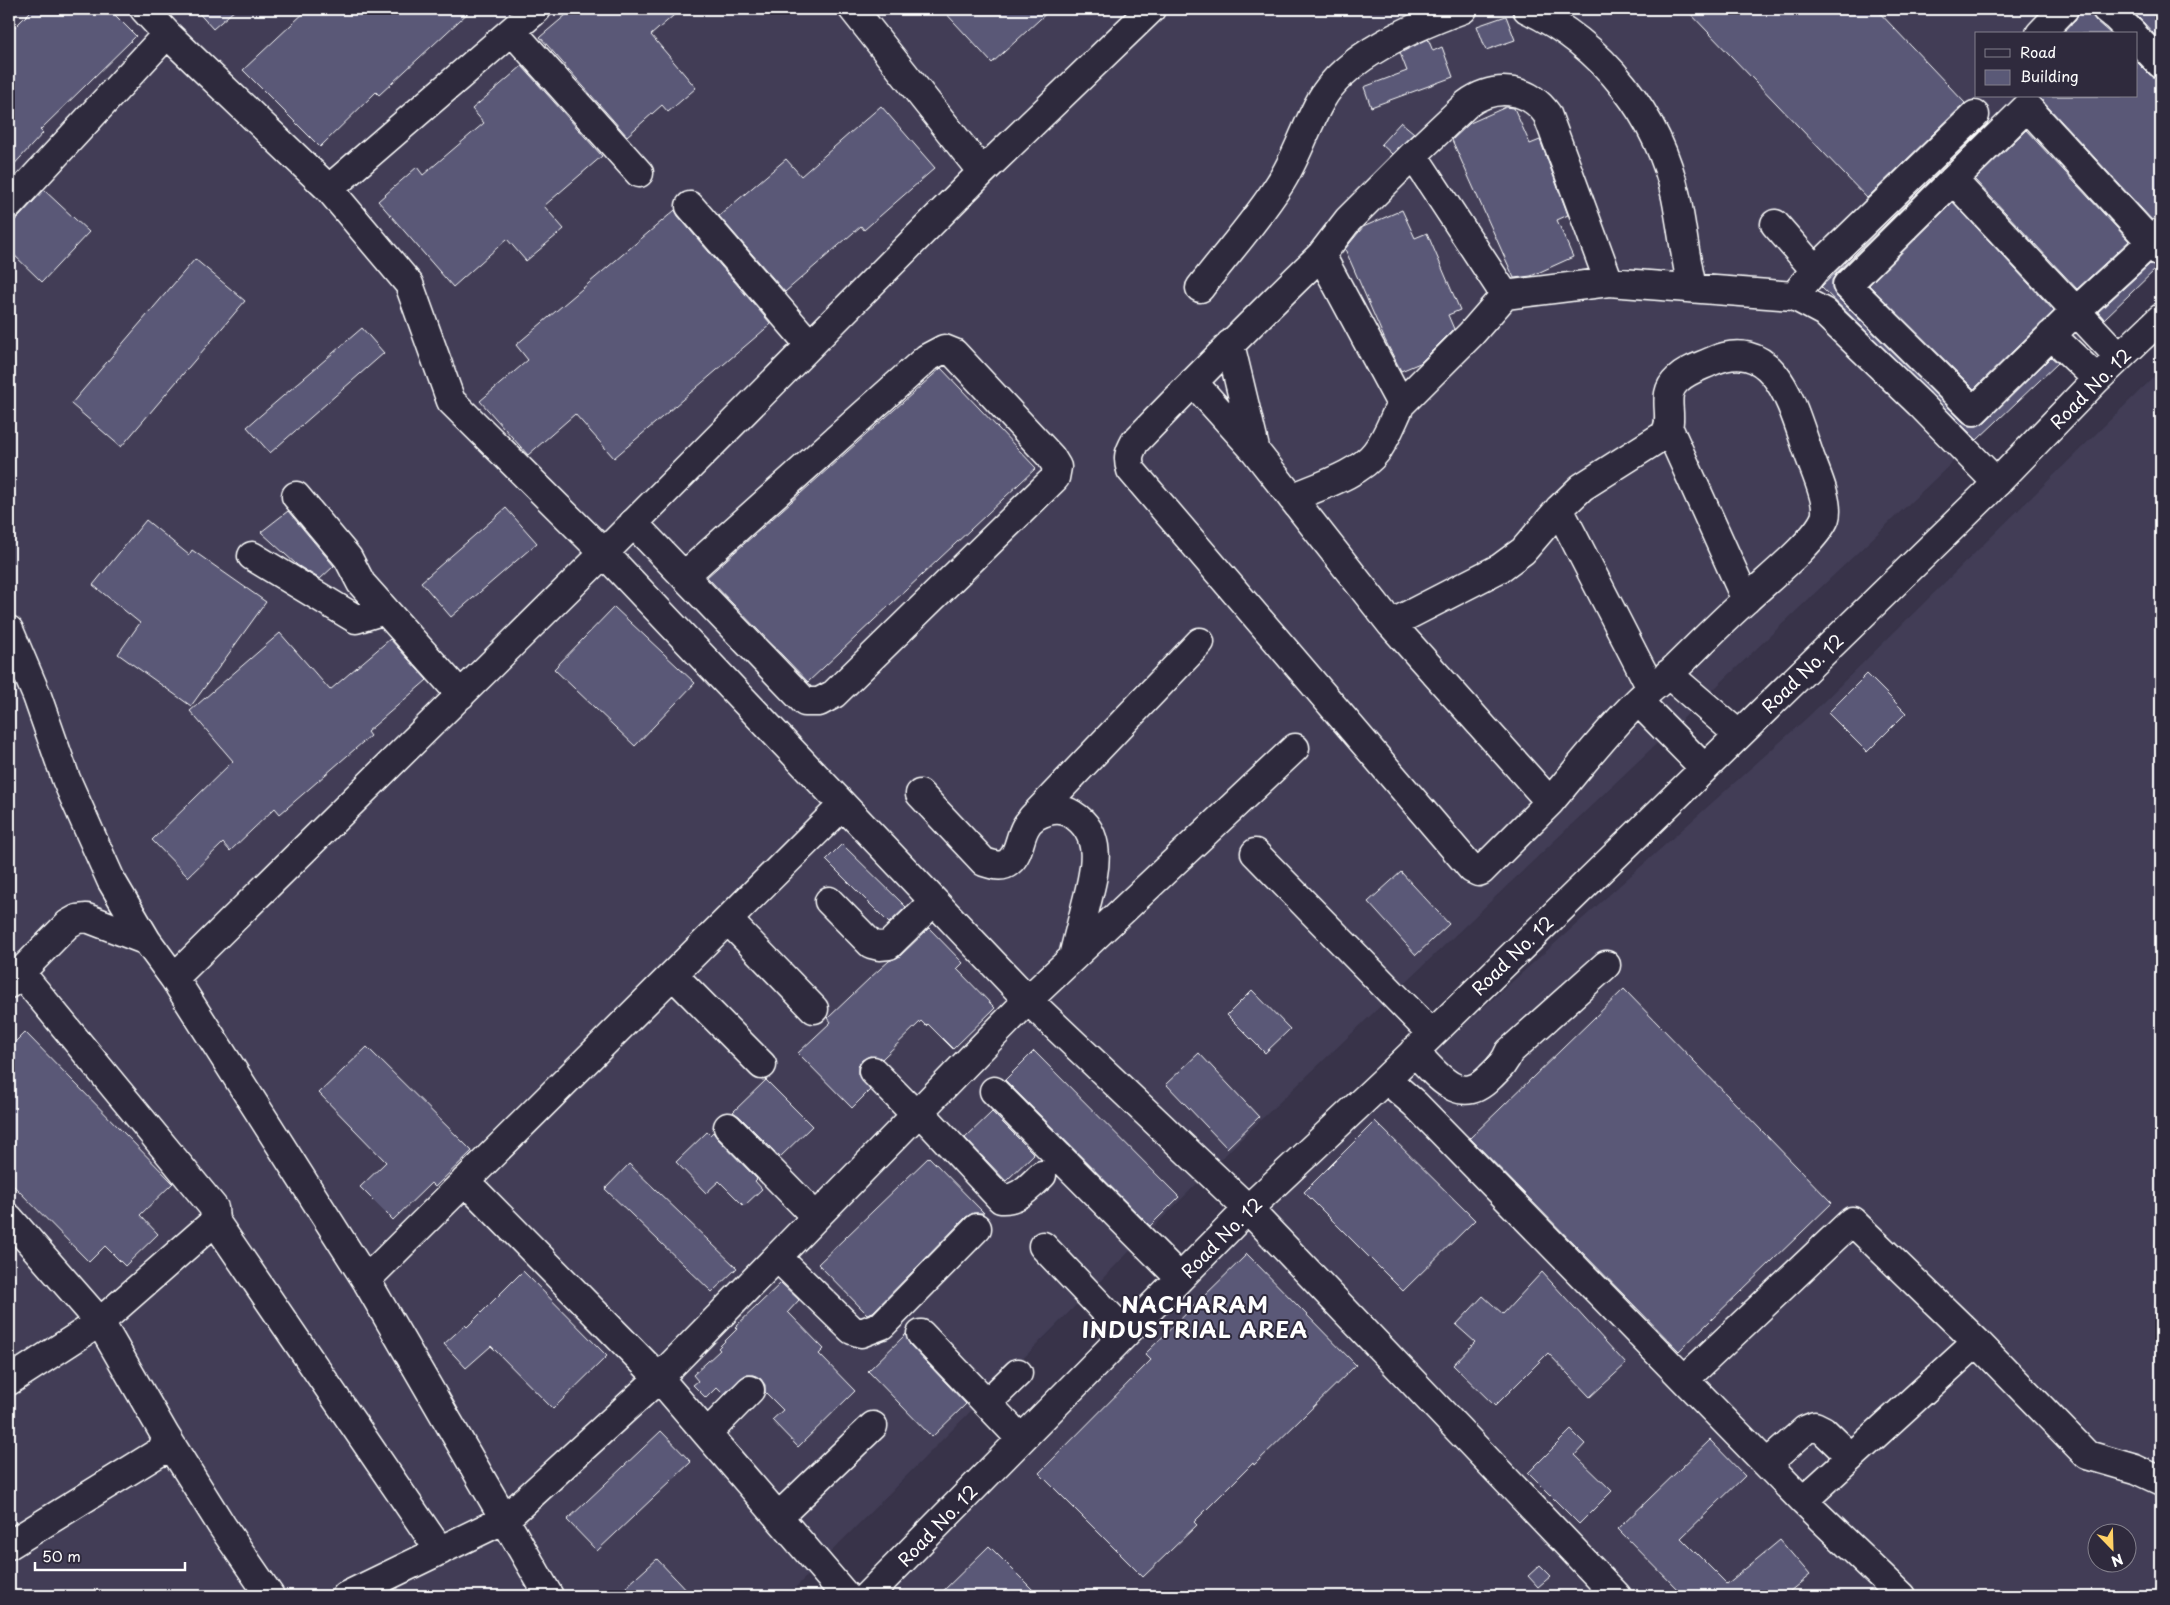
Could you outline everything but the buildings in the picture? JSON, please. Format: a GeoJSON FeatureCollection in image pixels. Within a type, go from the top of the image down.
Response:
{"type":"FeatureCollection","features":[{"type":"Feature","properties":{"kind":"street"},"geometry":{"type":"LineString","coordinates":[[144,9],[167,34],[329,189],[409,284],[451,401],[604,553],[1028,1000],[1248,1209],[1617,1596]]}},
{"type":"Feature","properties":{"kind":"street"},"geometry":{"type":"LineString","coordinates":[[329,189],[537,9]]}},
{"type":"Feature","properties":{"kind":"street"},"geometry":{"type":"LineString","coordinates":[[852,9],[982,172]]}},
{"type":"Feature","properties":{"kind":"street"},"geometry":{"type":"LineString","coordinates":[[174,978],[604,553],[982,172],[1151,9]]}},
{"type":"Feature","properties":{"kind":"street"},"geometry":{"type":"LineString","coordinates":[[1200,288],[1278,187],[1293,162],[1322,98],[1333,82],[1360,59],[1384,43],[1462,9]]}},
{"type":"Feature","properties":{"kind":"street"},"geometry":{"type":"LineString","coordinates":[[1527,9],[1556,26],[1603,63],[1632,96],[1642,112],[1653,132],[1671,177],[1692,287]]}},
{"type":"Feature","properties":{"kind":"street"},"geometry":{"type":"LineString","coordinates":[[2042,32],[2064,9]]}},
{"type":"Feature","properties":{"kind":"street"},"geometry":{"type":"LineString","coordinates":[[2106,9],[2116,16],[2130,32]]}},
{"type":"Feature","properties":{"kind":"street"},"geometry":{"type":"LineString","coordinates":[[512,31],[639,173]]}},
{"type":"Feature","properties":{"kind":"street"},"geometry":{"type":"LineString","coordinates":[[9,205],[167,34]]}},
{"type":"Feature","properties":{"kind":"street"},"geometry":{"type":"LineString","coordinates":[[2138,40],[2161,64]]}},
{"type":"Feature","properties":{"kind":"street"},"geometry":{"type":"LineString","coordinates":[[1609,282],[1547,114],[1540,103],[1519,93],[1490,92],[1476,98],[1395,171],[1348,220],[1321,255],[1230,344],[1135,442],[1129,452],[1128,461],[1138,477],[1472,869],[1478,872],[1550,802],[1653,688],[1812,538],[1825,517],[1824,499],[1788,396],[1776,376],[1766,365],[1755,358],[1741,355],[1719,358],[1687,372],[1670,387],[1667,394],[1669,429],[1746,600]]}},
{"type":"Feature","properties":{"kind":"street"},"geometry":{"type":"LineString","coordinates":[[2026,101],[2158,242],[2076,311],[1974,411],[1847,285],[1953,180],[2026,101]]}},
{"type":"Feature","properties":{"kind":"street"},"geometry":{"type":"LineString","coordinates":[[1794,296],[1816,270],[1975,115]]}},
{"type":"Feature","properties":{"kind":"street"},"geometry":{"type":"LineString","coordinates":[[1413,155],[1505,295]]}},
{"type":"Feature","properties":{"kind":"street"},"geometry":{"type":"LineString","coordinates":[[1953,180],[2120,357]]}},
{"type":"Feature","properties":{"kind":"street"},"geometry":{"type":"LineString","coordinates":[[690,206],[810,345]]}},
{"type":"Feature","properties":{"kind":"street"},"geometry":{"type":"LineString","coordinates":[[1774,224],[1816,270]]}},
{"type":"Feature","properties":{"kind":"street"},"geometry":{"type":"LineString","coordinates":[[1321,255],[1401,404]]}},
{"type":"Feature","properties":{"kind":"street"},"geometry":{"type":"LineString","coordinates":[[1292,498],[1350,472],[1376,453],[1401,404],[1471,334],[1505,295],[1609,282],[1794,296],[1824,312],[1920,404],[1996,483]]}},
{"type":"Feature","properties":{"kind":"street","name":"Road No. 12"},"geometry":{"type":"LineString","coordinates":[[867,1596],[1248,1209],[1423,1043],[1996,483],[2097,379],[2161,318]]}},
{"type":"Feature","properties":{"kind":"street"},"geometry":{"type":"LineString","coordinates":[[2051,335],[2097,379]]}},
{"type":"Feature","properties":{"kind":"street"},"geometry":{"type":"LineString","coordinates":[[1230,344],[1256,452]]}},
{"type":"Feature","properties":{"kind":"street"},"geometry":{"type":"LineString","coordinates":[[633,523],[805,702],[819,702],[834,694],[1056,478],[1057,468],[1051,457],[954,352],[944,349],[927,358],[684,576]]}},
{"type":"Feature","properties":{"kind":"street"},"geometry":{"type":"LineString","coordinates":[[1193,382],[1256,452],[1391,624],[1550,802]]}},
{"type":"Feature","properties":{"kind":"street"},"geometry":{"type":"LineString","coordinates":[[1391,624],[1500,568],[1523,551],[1559,509],[1582,487],[1656,441],[1669,429]]}},
{"type":"Feature","properties":{"kind":"street"},"geometry":{"type":"LineString","coordinates":[[296,496],[348,558],[361,583],[461,695]]}},
{"type":"Feature","properties":{"kind":"street"},"geometry":{"type":"LineString","coordinates":[[1559,509],[1653,688],[1704,768]]}},
{"type":"Feature","properties":{"kind":"street"},"geometry":{"type":"LineString","coordinates":[[252,556],[356,619],[385,610]]}},
{"type":"Feature","properties":{"kind":"street"},"geometry":{"type":"LineString","coordinates":[[9,630],[31,679],[66,779],[110,880],[147,941],[174,978],[366,1280],[549,1596]]}},
{"type":"Feature","properties":{"kind":"street"},"geometry":{"type":"LineString","coordinates":[[920,794],[984,862],[998,866],[1008,863],[1014,858],[1022,832],[1029,821],[1200,642]]}},
{"type":"Feature","properties":{"kind":"street"},"geometry":{"type":"LineString","coordinates":[[1653,688],[1738,734]]}},
{"type":"Feature","properties":{"kind":"street"},"geometry":{"type":"LineString","coordinates":[[346,1596],[505,1518],[659,1378],[1028,1000],[1296,748]]}},
{"type":"Feature","properties":{"kind":"street"},"geometry":{"type":"LineString","coordinates":[[366,1280],[843,805]]}},
{"type":"Feature","properties":{"kind":"street"},"geometry":{"type":"LineString","coordinates":[[1029,821],[1050,810],[1062,810],[1080,820],[1089,831],[1094,844],[1096,863],[1072,957]]}},
{"type":"Feature","properties":{"kind":"street"},"geometry":{"type":"LineString","coordinates":[[1255,853],[1423,1043],[1449,1086],[1458,1090],[1470,1089],[1485,1083],[1506,1062],[1510,1052],[1606,965]]}},
{"type":"Feature","properties":{"kind":"street"},"geometry":{"type":"LineString","coordinates":[[829,901],[871,944],[879,946],[889,945],[934,901]]}},
{"type":"Feature","properties":{"kind":"street"},"geometry":{"type":"LineString","coordinates":[[147,941],[87,918],[77,919],[68,924],[14,978],[214,1208],[215,1221],[440,1551]]}},
{"type":"Feature","properties":{"kind":"street"},"geometry":{"type":"LineString","coordinates":[[728,920],[814,1009]]}},
{"type":"Feature","properties":{"kind":"street"},"geometry":{"type":"LineString","coordinates":[[673,974],[762,1065]]}},
{"type":"Feature","properties":{"kind":"street"},"geometry":{"type":"LineString","coordinates":[[873,1071],[1001,1199],[1019,1196],[1053,1178],[1174,1284]]}},
{"type":"Feature","properties":{"kind":"street"},"geometry":{"type":"LineString","coordinates":[[1386,1079],[1422,1111],[1803,1501],[1902,1596]]}},
{"type":"Feature","properties":{"kind":"street"},"geometry":{"type":"LineString","coordinates":[[994,1091],[1174,1284]]}},
{"type":"Feature","properties":{"kind":"street"},"geometry":{"type":"LineString","coordinates":[[728,1127],[816,1217]]}},
{"type":"Feature","properties":{"kind":"street"},"geometry":{"type":"LineString","coordinates":[[465,1181],[659,1378],[846,1596]]}},
{"type":"Feature","properties":{"kind":"street"},"geometry":{"type":"LineString","coordinates":[[9,1218],[100,1322],[165,1435],[222,1526],[270,1596]]}},
{"type":"Feature","properties":{"kind":"street"},"geometry":{"type":"LineString","coordinates":[[9,1381],[100,1322],[210,1228],[215,1221]]}},
{"type":"Feature","properties":{"kind":"street"},"geometry":{"type":"LineString","coordinates":[[1685,1380],[1852,1221],[1977,1342],[2087,1455],[2135,1469],[2161,1481]]}},
{"type":"Feature","properties":{"kind":"street"},"geometry":{"type":"LineString","coordinates":[[777,1257],[852,1330],[861,1332],[882,1325],[977,1228]]}},
{"type":"Feature","properties":{"kind":"street"},"geometry":{"type":"LineString","coordinates":[[1043,1246],[1126,1333]]}},
{"type":"Feature","properties":{"kind":"street"},"geometry":{"type":"LineString","coordinates":[[922,1334],[1021,1439]]}},
{"type":"Feature","properties":{"kind":"street"},"geometry":{"type":"LineString","coordinates":[[1803,1501],[1977,1342]]}},
{"type":"Feature","properties":{"kind":"street"},"geometry":{"type":"LineString","coordinates":[[987,1403],[1018,1373]]}},
{"type":"Feature","properties":{"kind":"street"},"geometry":{"type":"LineString","coordinates":[[707,1434],[750,1390]]}},
{"type":"Feature","properties":{"kind":"street"},"geometry":{"type":"LineString","coordinates":[[778,1517],[873,1426]]}},
{"type":"Feature","properties":{"kind":"street"},"geometry":{"type":"LineString","coordinates":[[1767,1464],[1805,1430],[1815,1426],[1823,1430],[1851,1457]]}},
{"type":"Feature","properties":{"kind":"street"},"geometry":{"type":"LineString","coordinates":[[9,1545],[161,1451],[165,1442],[165,1435]]}},
{"type":"Feature","properties":{"kind":"shaded area"},"geometry":{"type":"Polygon","coordinates":[[[9,9],[2161,9],[2161,264],[1248,1132],[787,1596],[9,1596],[9,9]]]}},
{"type":"Feature","properties":{"kind":"shaded area"},"geometry":{"type":"Polygon","coordinates":[[[2161,370],[2161,1596],[877,1596],[1256,1211],[1808,717],[2161,370]]]}},
{"type":"Feature","properties":{"kind":"district","name":"NACHARAM INDUSTRIAL AREA"},"geometry":{"type":"Point","coordinates":[1195,1316]}}]}
